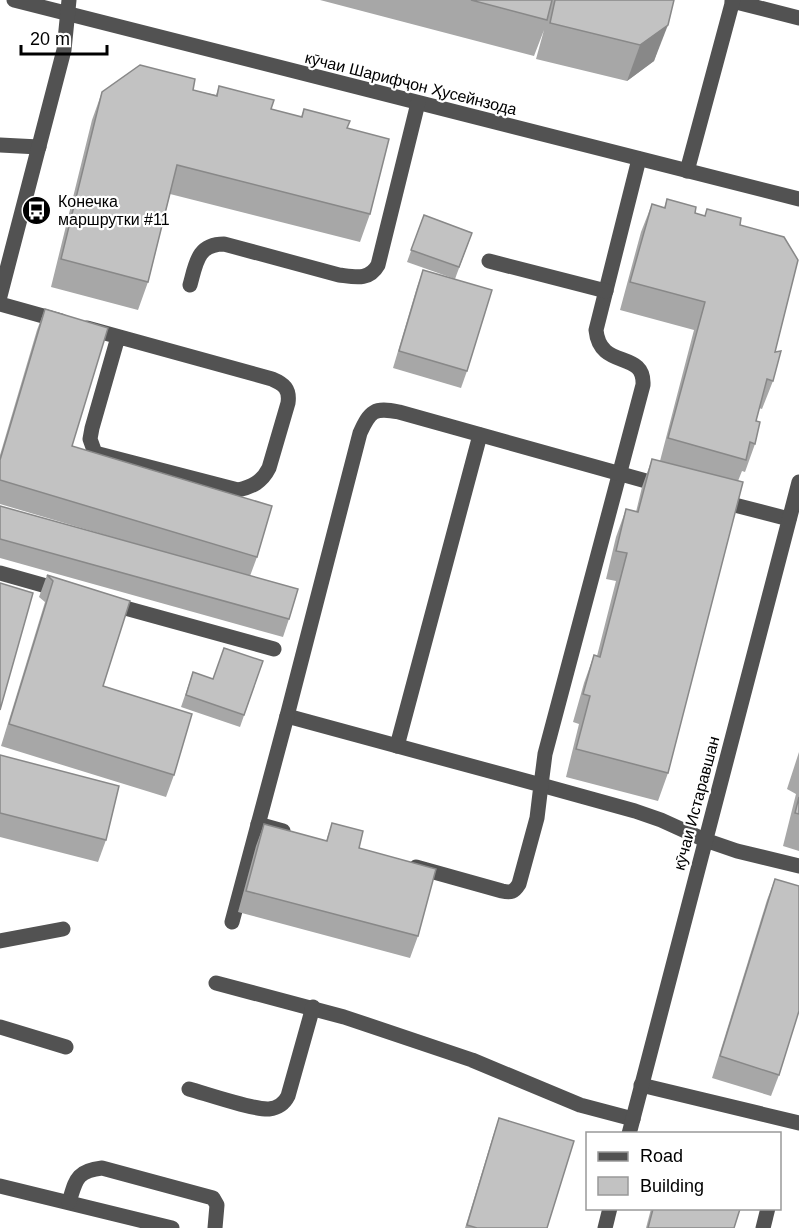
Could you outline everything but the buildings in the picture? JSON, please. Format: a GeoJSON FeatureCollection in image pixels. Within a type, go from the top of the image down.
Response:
{"type":"FeatureCollection","features":[{"type":"Feature","properties":{"kind":"street","name":"кӯчаи Шарифҷон Ҳусейнзода"},"geometry":{"type":"LineString","coordinates":[[14,0],[68,7],[418,103],[799,198]]}},
{"type":"Feature","properties":{"kind":"street"},"geometry":{"type":"LineString","coordinates":[[687,171],[732,1],[799,18]]}},
{"type":"Feature","properties":{"kind":"street"},"geometry":{"type":"LineString","coordinates":[[0,296],[64,50],[68,7]]}},
{"type":"Feature","properties":{"kind":"street"},"geometry":{"type":"LineString","coordinates":[[190,285],[198,258],[205,249],[213,244],[224,244],[348,276],[366,277],[374,273],[378,265],[418,103]]}},
{"type":"Feature","properties":{"kind":"street"},"geometry":{"type":"LineString","coordinates":[[0,145],[39,147]]}},
{"type":"Feature","properties":{"kind":"street"},"geometry":{"type":"LineString","coordinates":[[402,864],[510,893],[516,890],[519,884],[537,818],[545,754],[643,385],[643,375],[633,364],[609,355],[602,349],[597,341],[596,330],[639,159]]}},
{"type":"Feature","properties":{"kind":"street"},"geometry":{"type":"LineString","coordinates":[[489,261],[606,291]]}},
{"type":"Feature","properties":{"kind":"street"},"geometry":{"type":"LineString","coordinates":[[0,304],[272,380],[287,388],[288,403],[265,476],[248,488],[238,490],[95,453],[90,439],[92,428],[118,337]]}},
{"type":"Feature","properties":{"kind":"street"},"geometry":{"type":"LineString","coordinates":[[232,922],[360,433],[371,413],[387,410],[676,489]]}},
{"type":"Feature","properties":{"kind":"street"},"geometry":{"type":"LineString","coordinates":[[397,746],[480,435]]}},
{"type":"Feature","properties":{"kind":"street","name":"кӯчаи Истаравшан"},"geometry":{"type":"LineString","coordinates":[[631,1126],[799,482]]}},
{"type":"Feature","properties":{"kind":"street"},"geometry":{"type":"LineString","coordinates":[[710,498],[789,519]]}},
{"type":"Feature","properties":{"kind":"street"},"geometry":{"type":"LineString","coordinates":[[0,573],[273,649]]}},
{"type":"Feature","properties":{"kind":"street"},"geometry":{"type":"LineString","coordinates":[[287,716],[635,811],[705,840],[748,854],[799,866]]}},
{"type":"Feature","properties":{"kind":"street"},"geometry":{"type":"LineString","coordinates":[[258,824],[303,836]]}},
{"type":"Feature","properties":{"kind":"street"},"geometry":{"type":"LineString","coordinates":[[0,941],[63,929]]}},
{"type":"Feature","properties":{"kind":"street"},"geometry":{"type":"LineString","coordinates":[[216,983],[313,1007],[472,1060],[631,1126]]}},
{"type":"Feature","properties":{"kind":"street"},"geometry":{"type":"LineString","coordinates":[[189,1089],[262,1109],[280,1106],[288,1096],[313,1007]]}},
{"type":"Feature","properties":{"kind":"street"},"geometry":{"type":"LineString","coordinates":[[0,1027],[66,1047]]}},
{"type":"Feature","properties":{"kind":"street"},"geometry":{"type":"LineString","coordinates":[[641,1085],[799,1123]]}},
{"type":"Feature","properties":{"kind":"street"},"geometry":{"type":"LineString","coordinates":[[69,1202],[77,1178],[83,1172],[102,1168],[213,1198],[217,1205],[215,1228]]}},
{"type":"Feature","properties":{"kind":"street"},"geometry":{"type":"LineString","coordinates":[[0,1186],[171,1228]]}},
{"type":"Feature","properties":{"kind":"street"},"geometry":{"type":"LineString","coordinates":[[605,1228],[610,1210]]}},
{"type":"Feature","properties":{"kind":"street"},"geometry":{"type":"LineString","coordinates":[[763,1228],[768,1210]]}},
{"type":"Feature","properties":{"kind":"place","name":"Конечка маршрутки #11"},"geometry":{"type":"Point","coordinates":[37,210]}}]}
